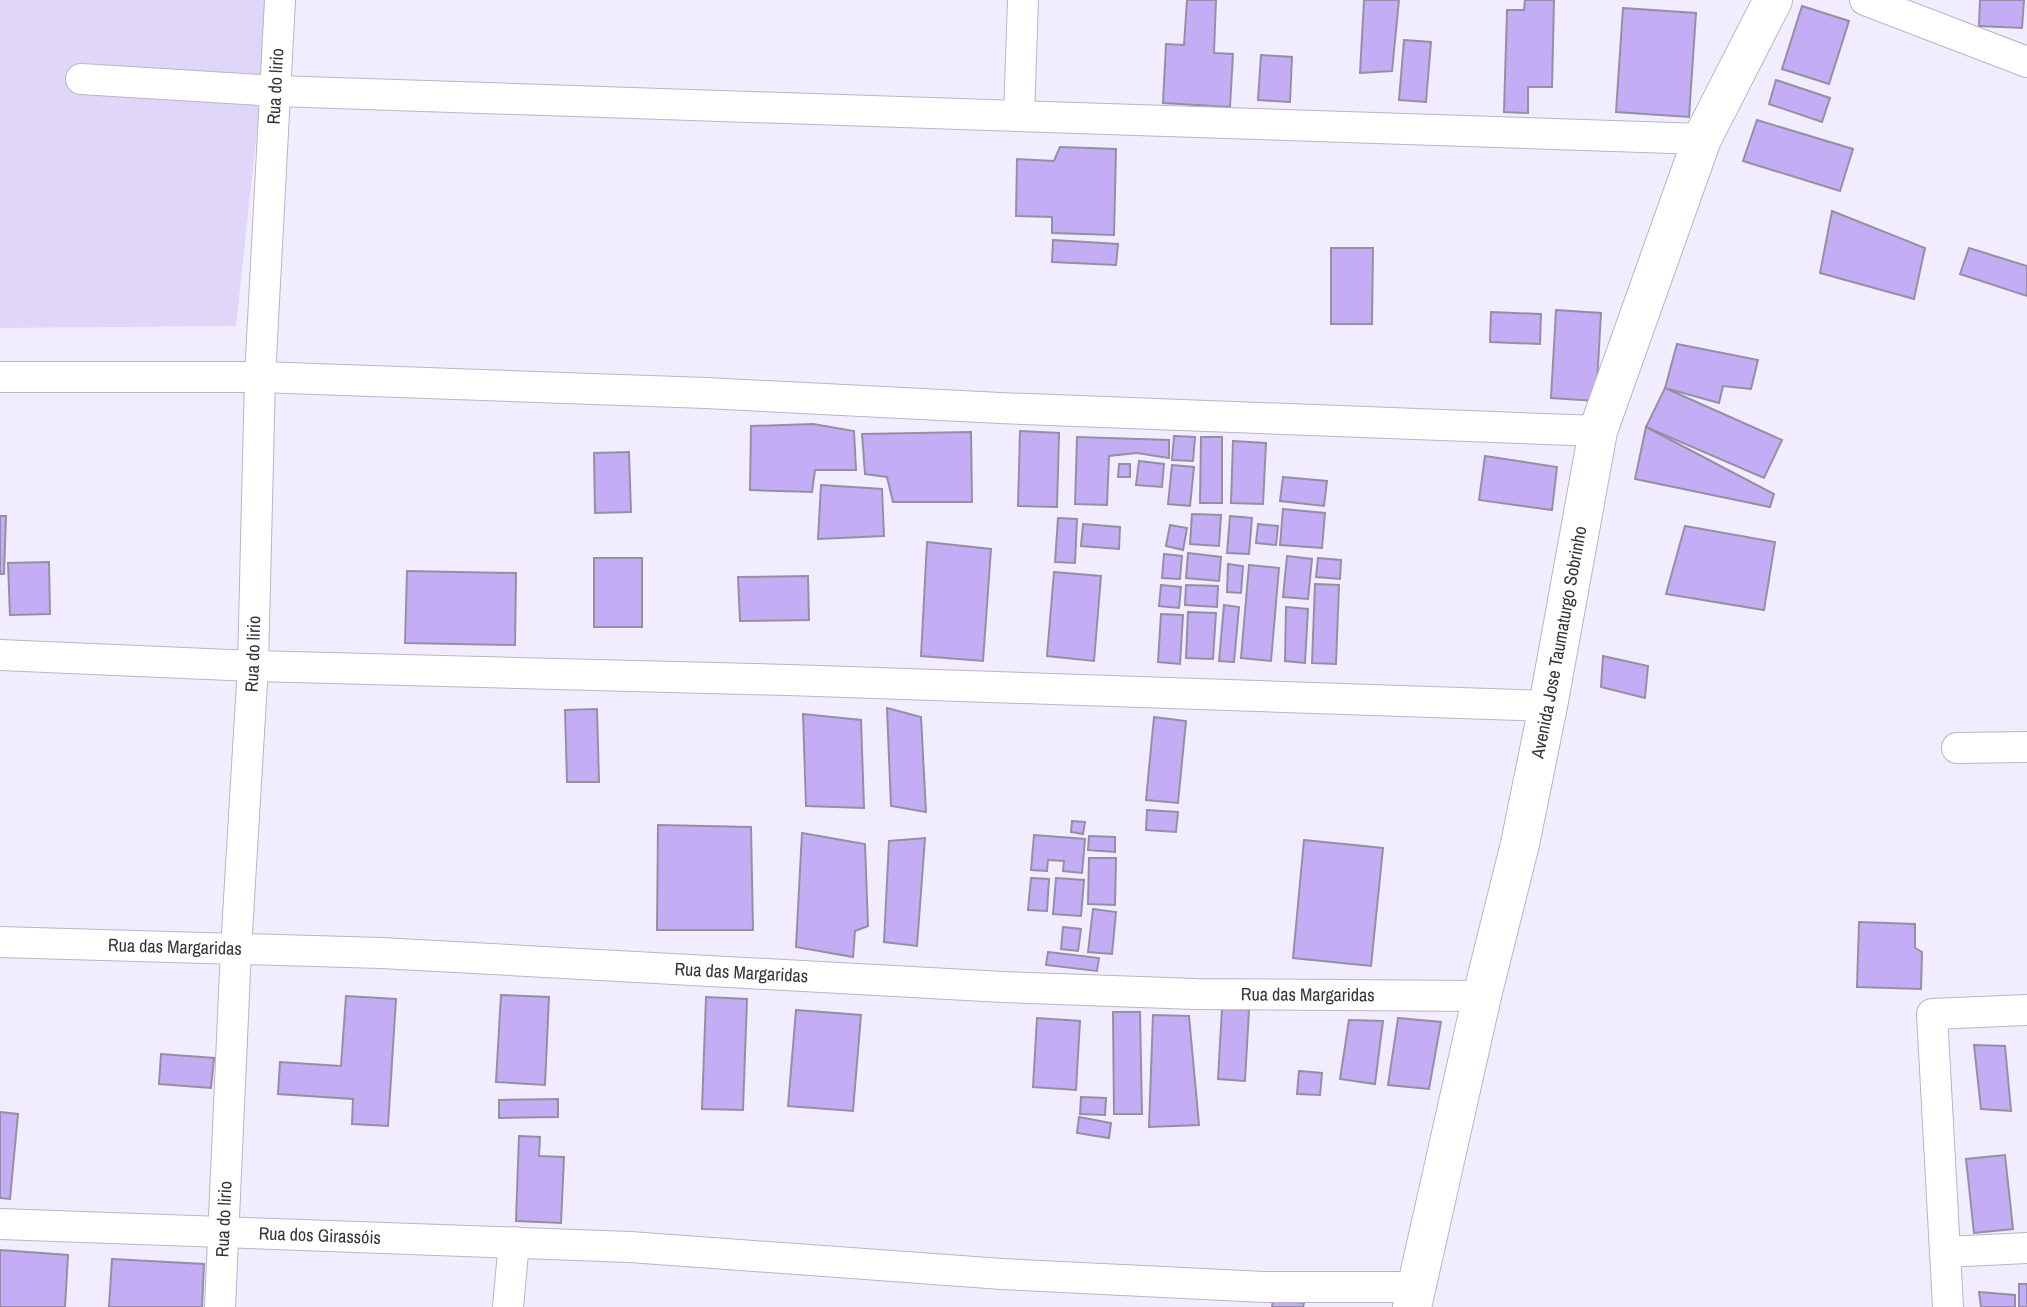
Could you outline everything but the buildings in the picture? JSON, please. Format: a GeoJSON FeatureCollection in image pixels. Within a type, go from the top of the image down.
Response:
{"type":"FeatureCollection","features":[{"type":"Feature","properties":{"kind":"street","name":"Rua do lirio"},"geometry":{"type":"LineString","coordinates":[[220,1307],[236,949],[253,666],[260,377],[280,0]]}},
{"type":"Feature","properties":{"kind":"street"},"geometry":{"type":"LineString","coordinates":[[1019,116],[1023,0]]}},
{"type":"Feature","properties":{"kind":"street","name":"Avenida Jose Taumaturgo Sobrinho"},"geometry":{"type":"LineString","coordinates":[[1414,1297],[1482,996],[1520,844],[1598,431],[1702,139],[1773,0]]}},
{"type":"Feature","properties":{"kind":"street"},"geometry":{"type":"LineString","coordinates":[[1865,0],[2027,62]]}},
{"type":"Feature","properties":{"kind":"street"},"geometry":{"type":"LineString","coordinates":[[81,79],[276,91],[1702,139]]}},
{"type":"Feature","properties":{"kind":"street"},"geometry":{"type":"LineString","coordinates":[[0,377],[260,377],[1598,431]]}},
{"type":"Feature","properties":{"kind":"street"},"geometry":{"type":"LineString","coordinates":[[0,655],[253,666],[788,680],[1548,706]]}},
{"type":"Feature","properties":{"kind":"street"},"geometry":{"type":"LineString","coordinates":[[1957,748],[2027,747]]}},
{"type":"Feature","properties":{"kind":"street","name":"Rua das Margaridas"},"geometry":{"type":"LineString","coordinates":[[0,942],[538,960],[907,982],[1195,994],[1482,996]]}},
{"type":"Feature","properties":{"kind":"street"},"geometry":{"type":"LineString","coordinates":[[1948,1307],[1932,1014],[2027,1010]]}},
{"type":"Feature","properties":{"kind":"street","name":"Rua dos Girassóis"},"geometry":{"type":"LineString","coordinates":[[0,1224],[514,1241]]}},
{"type":"Feature","properties":{"kind":"street"},"geometry":{"type":"LineString","coordinates":[[508,1307],[514,1241],[721,1252],[1015,1275],[1414,1297]]}},
{"type":"Feature","properties":{"kind":"street"},"geometry":{"type":"LineString","coordinates":[[1945,1252],[2027,1248]]}},
{"type":"Feature","properties":{"kind":"shaded area"},"geometry":{"type":"Polygon","coordinates":[[[0,0],[271,0],[236,326],[0,328],[0,0]]]}}]}
